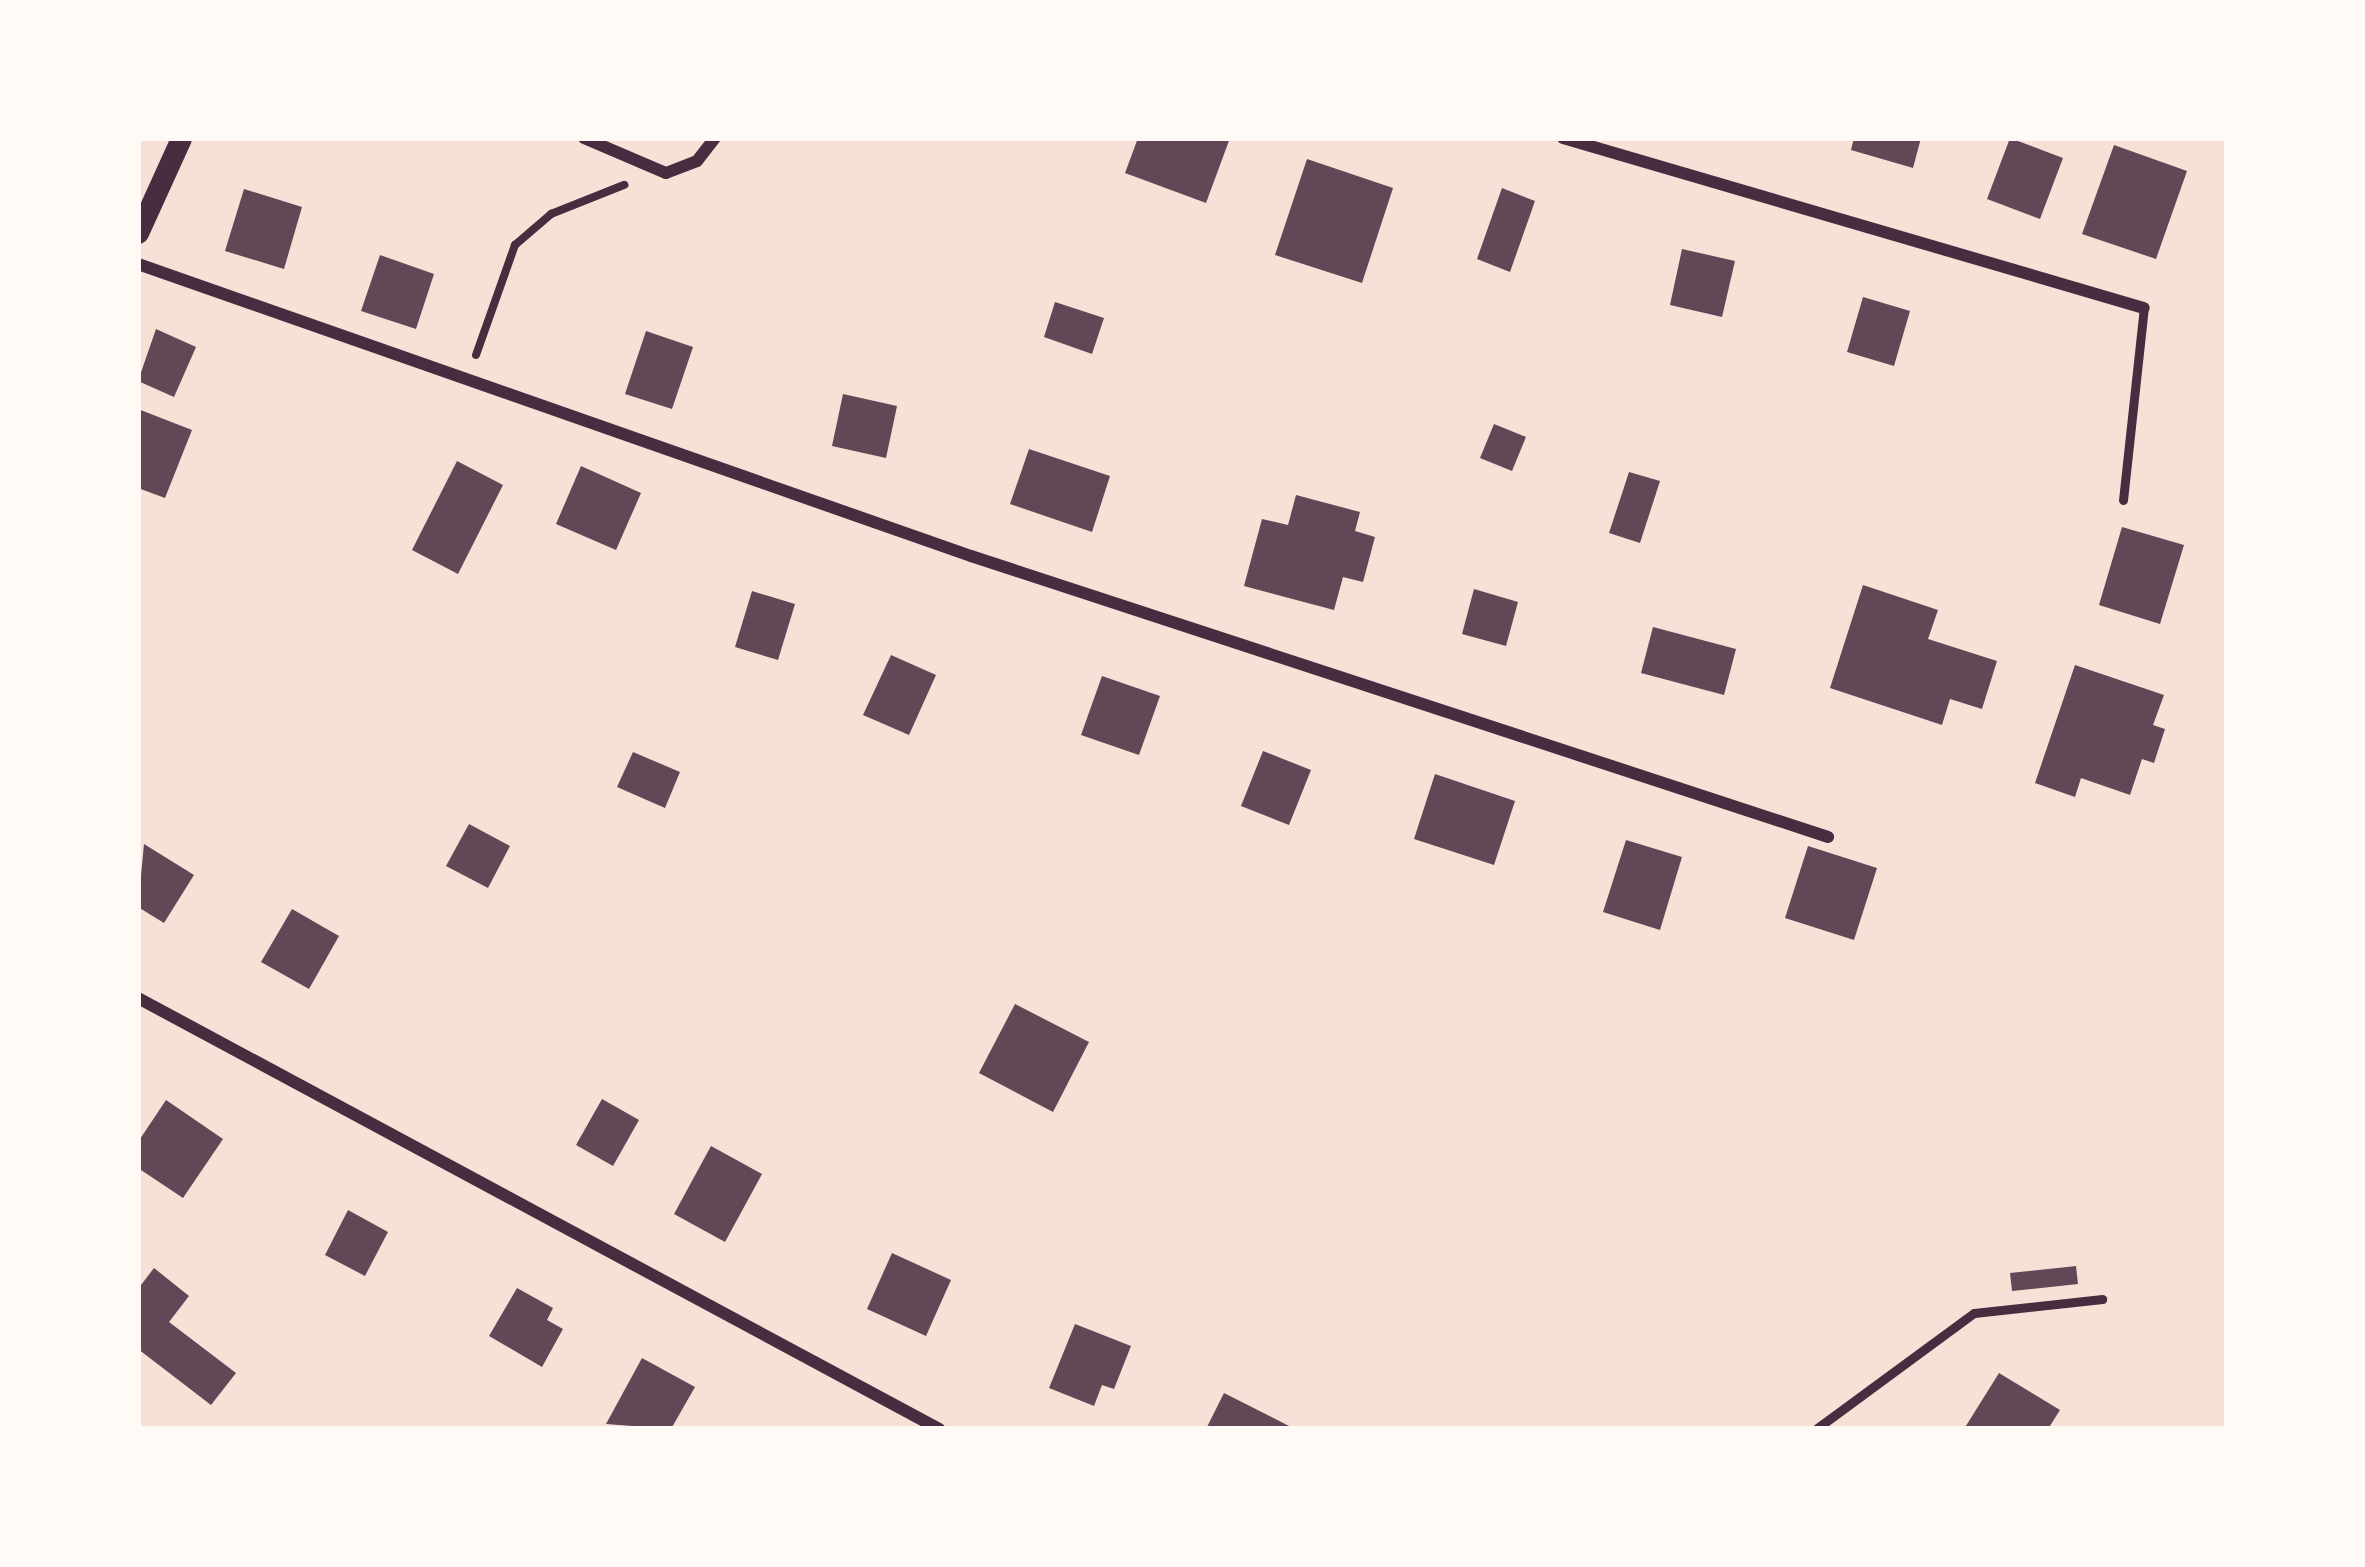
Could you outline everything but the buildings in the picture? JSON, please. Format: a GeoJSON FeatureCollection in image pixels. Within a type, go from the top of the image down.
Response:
{"type":"FeatureCollection","features":[{"type":"Feature","properties":{"kind":"street"},"geometry":{"type":"LineString","coordinates":[[138,233],[181,138]]}},
{"type":"Feature","properties":{"kind":"street"},"geometry":{"type":"LineString","coordinates":[[584,138],[666,173],[697,161],[715,138]]}},
{"type":"Feature","properties":{"kind":"street"},"geometry":{"type":"LineString","coordinates":[[1563,138],[2144,308]]}},
{"type":"Feature","properties":{"kind":"street"},"geometry":{"type":"LineString","coordinates":[[138,264],[971,556],[1828,837]]}},
{"type":"Feature","properties":{"kind":"street"},"geometry":{"type":"LineString","coordinates":[[138,998],[939,1429]]}},
{"type":"Feature","properties":{"kind":"lane"},"geometry":{"type":"LineString","coordinates":[[2123,500],[2144,308]]}},
{"type":"Feature","properties":{"kind":"lane"},"geometry":{"type":"LineString","coordinates":[[1816,1429],[1974,1312],[2102,1299]]}},
{"type":"Feature","properties":{"kind":"path"},"geometry":{"type":"LineString","coordinates":[[466,377],[515,245],[550,214],[666,173]]}}]}
